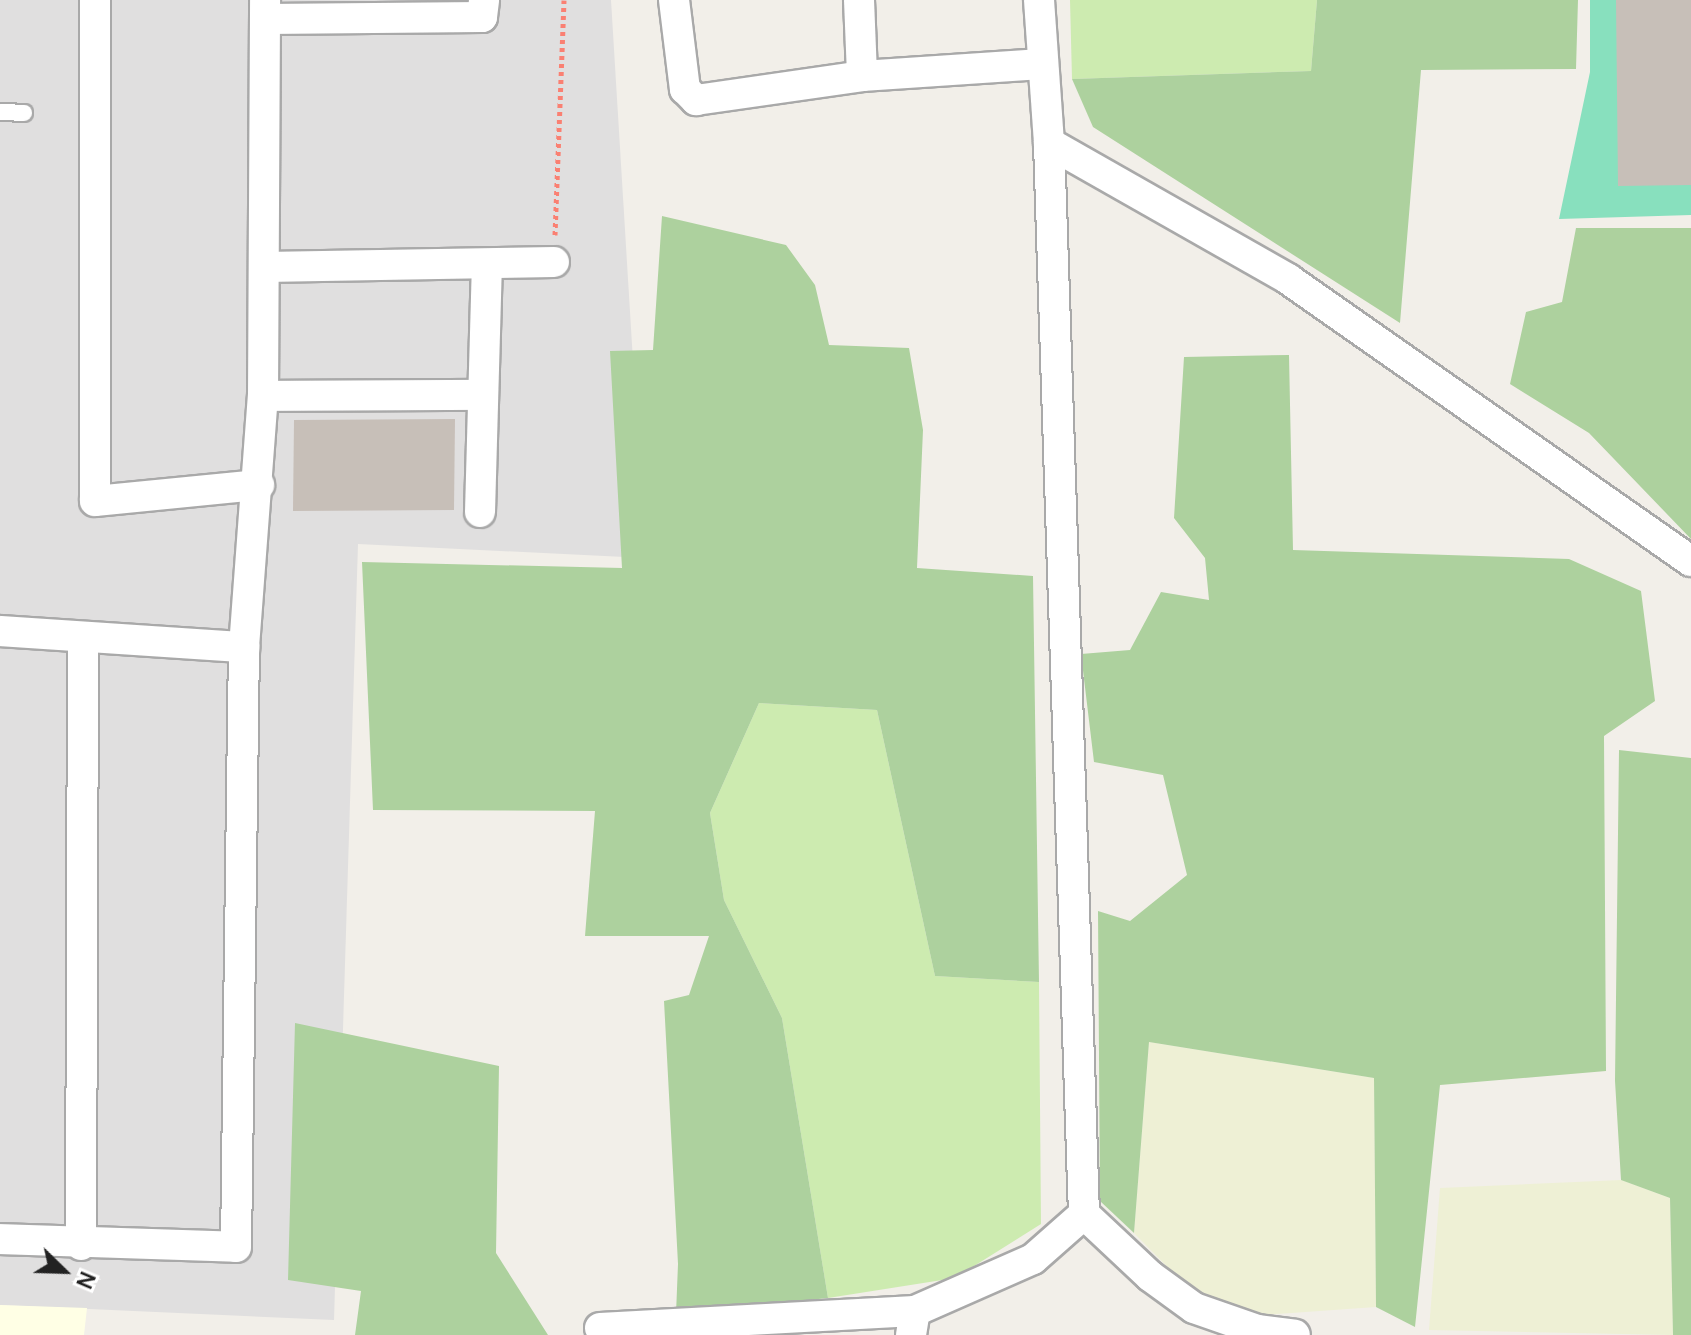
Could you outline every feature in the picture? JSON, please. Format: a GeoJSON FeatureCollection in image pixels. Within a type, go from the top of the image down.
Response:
{"type":"FeatureCollection","features":[{"type":"Feature","properties":{"kind":"street"},"geometry":{"type":"LineString","coordinates":[[95,0],[95,501],[259,485]]}},
{"type":"Feature","properties":{"kind":"street"},"geometry":{"type":"LineString","coordinates":[[0,1239],[81,1245],[236,1247],[244,647],[259,485],[263,396],[265,9],[482,17],[484,0]]}},
{"type":"Feature","properties":{"kind":"street"},"geometry":{"type":"LineString","coordinates":[[674,0],[685,89],[696,100],[862,76],[1042,64]]}},
{"type":"Feature","properties":{"kind":"street"},"geometry":{"type":"LineString","coordinates":[[859,0],[862,76]]}},
{"type":"Feature","properties":{"kind":"street"},"geometry":{"type":"LineString","coordinates":[[1039,0],[1049,143],[1084,1214],[1150,1276],[1194,1308],[1257,1330],[1295,1335]]}},
{"type":"Feature","properties":{"kind":"street"},"geometry":{"type":"LineString","coordinates":[[1049,143],[1288,279],[1691,561]]}},
{"type":"Feature","properties":{"kind":"street"},"geometry":{"type":"LineString","coordinates":[[265,267],[554,262]]}},
{"type":"Feature","properties":{"kind":"street"},"geometry":{"type":"LineString","coordinates":[[480,512],[487,264]]}},
{"type":"Feature","properties":{"kind":"street"},"geometry":{"type":"LineString","coordinates":[[263,396],[483,395]]}},
{"type":"Feature","properties":{"kind":"street"},"geometry":{"type":"LineString","coordinates":[[0,631],[244,647]]}},
{"type":"Feature","properties":{"kind":"street"},"geometry":{"type":"LineString","coordinates":[[81,1245],[83,638]]}},
{"type":"Feature","properties":{"kind":"street"},"geometry":{"type":"LineString","coordinates":[[600,1328],[913,1323],[1033,1259],[1084,1214]]}},
{"type":"Feature","properties":{"kind":"lane"},"geometry":{"type":"LineString","coordinates":[[0,112],[24,113]]}},
{"type":"Feature","properties":{"kind":"path"},"geometry":{"type":"LineString","coordinates":[[554,262],[564,0]]}},
{"type":"Feature","properties":{"kind":"shaded area"},"geometry":{"type":"Polygon","coordinates":[[[0,0],[611,0],[645,558],[358,544],[334,1320],[0,1305],[0,0]]]}},
{"type":"Feature","properties":{"kind":"shaded area"},"geometry":{"type":"Polygon","coordinates":[[[1149,1042],[1374,1078],[1376,1307],[1263,1315],[1187,1287],[1134,1233],[1149,1042]]]}},
{"type":"Feature","properties":{"kind":"shaded area"},"geometry":{"type":"Polygon","coordinates":[[[1621,1180],[1670,1198],[1673,1335],[1429,1330],[1440,1188],[1621,1180]]]}},
{"type":"Feature","properties":{"kind":"shaded area"},"geometry":{"type":"Polygon","coordinates":[[[0,1305],[87,1308],[84,1335],[0,1335],[0,1305]]]}},
{"type":"Feature","properties":{"kind":"green space"},"geometry":{"type":"Polygon","coordinates":[[[1070,0],[1317,0],[1311,71],[1072,79],[1070,0]]]}},
{"type":"Feature","properties":{"kind":"green space"},"geometry":{"type":"Polygon","coordinates":[[[1317,0],[1578,0],[1576,69],[1421,70],[1400,323],[1093,127],[1072,79],[1311,71],[1317,0]]]}},
{"type":"Feature","properties":{"kind":"green space"},"geometry":{"type":"Polygon","coordinates":[[[1590,0],[1691,0],[1691,215],[1559,219],[1590,72],[1590,0]]]}},
{"type":"Feature","properties":{"kind":"green space"},"geometry":{"type":"Polygon","coordinates":[[[662,216],[786,245],[815,285],[829,345],[909,348],[923,430],[917,568],[1033,576],[1039,982],[935,976],[877,710],[759,703],[710,813],[724,900],[782,1018],[828,1298],[676,1314],[678,1264],[664,1001],[689,995],[709,936],[585,936],[595,811],[373,810],[362,562],[622,568],[610,351],[653,350],[662,216]]]}},
{"type":"Feature","properties":{"kind":"green space"},"geometry":{"type":"Polygon","coordinates":[[[1576,228],[1691,228],[1691,539],[1589,433],[1510,384],[1526,312],[1562,302],[1576,228]]]}},
{"type":"Feature","properties":{"kind":"green space"},"geometry":{"type":"Polygon","coordinates":[[[1289,355],[1293,550],[1569,559],[1641,591],[1655,701],[1604,736],[1606,1071],[1440,1085],[1415,1327],[1376,1307],[1374,1078],[1149,1042],[1134,1233],[1100,1201],[1098,911],[1130,921],[1187,875],[1163,775],[1094,762],[1081,654],[1130,650],[1161,592],[1209,600],[1205,558],[1174,518],[1184,357],[1289,355]]]}},
{"type":"Feature","properties":{"kind":"green space"},"geometry":{"type":"Polygon","coordinates":[[[759,703],[877,710],[935,976],[1039,982],[1041,1224],[955,1278],[828,1298],[782,1018],[724,900],[710,813],[759,703]]]}},
{"type":"Feature","properties":{"kind":"green space"},"geometry":{"type":"Polygon","coordinates":[[[1619,750],[1691,758],[1691,1335],[1673,1335],[1670,1198],[1621,1180],[1615,1081],[1619,750]]]}},
{"type":"Feature","properties":{"kind":"green space"},"geometry":{"type":"Polygon","coordinates":[[[295,1023],[499,1066],[496,1253],[548,1335],[355,1335],[361,1291],[288,1280],[295,1023]]]}},
{"type":"Feature","properties":{"kind":"building"},"geometry":{"type":"Polygon","coordinates":[[[1616,0],[1691,0],[1691,185],[1618,186],[1616,0]]]}},
{"type":"Feature","properties":{"kind":"building"},"geometry":{"type":"Polygon","coordinates":[[[455,419],[454,510],[293,511],[294,420],[455,419]]]}}]}
